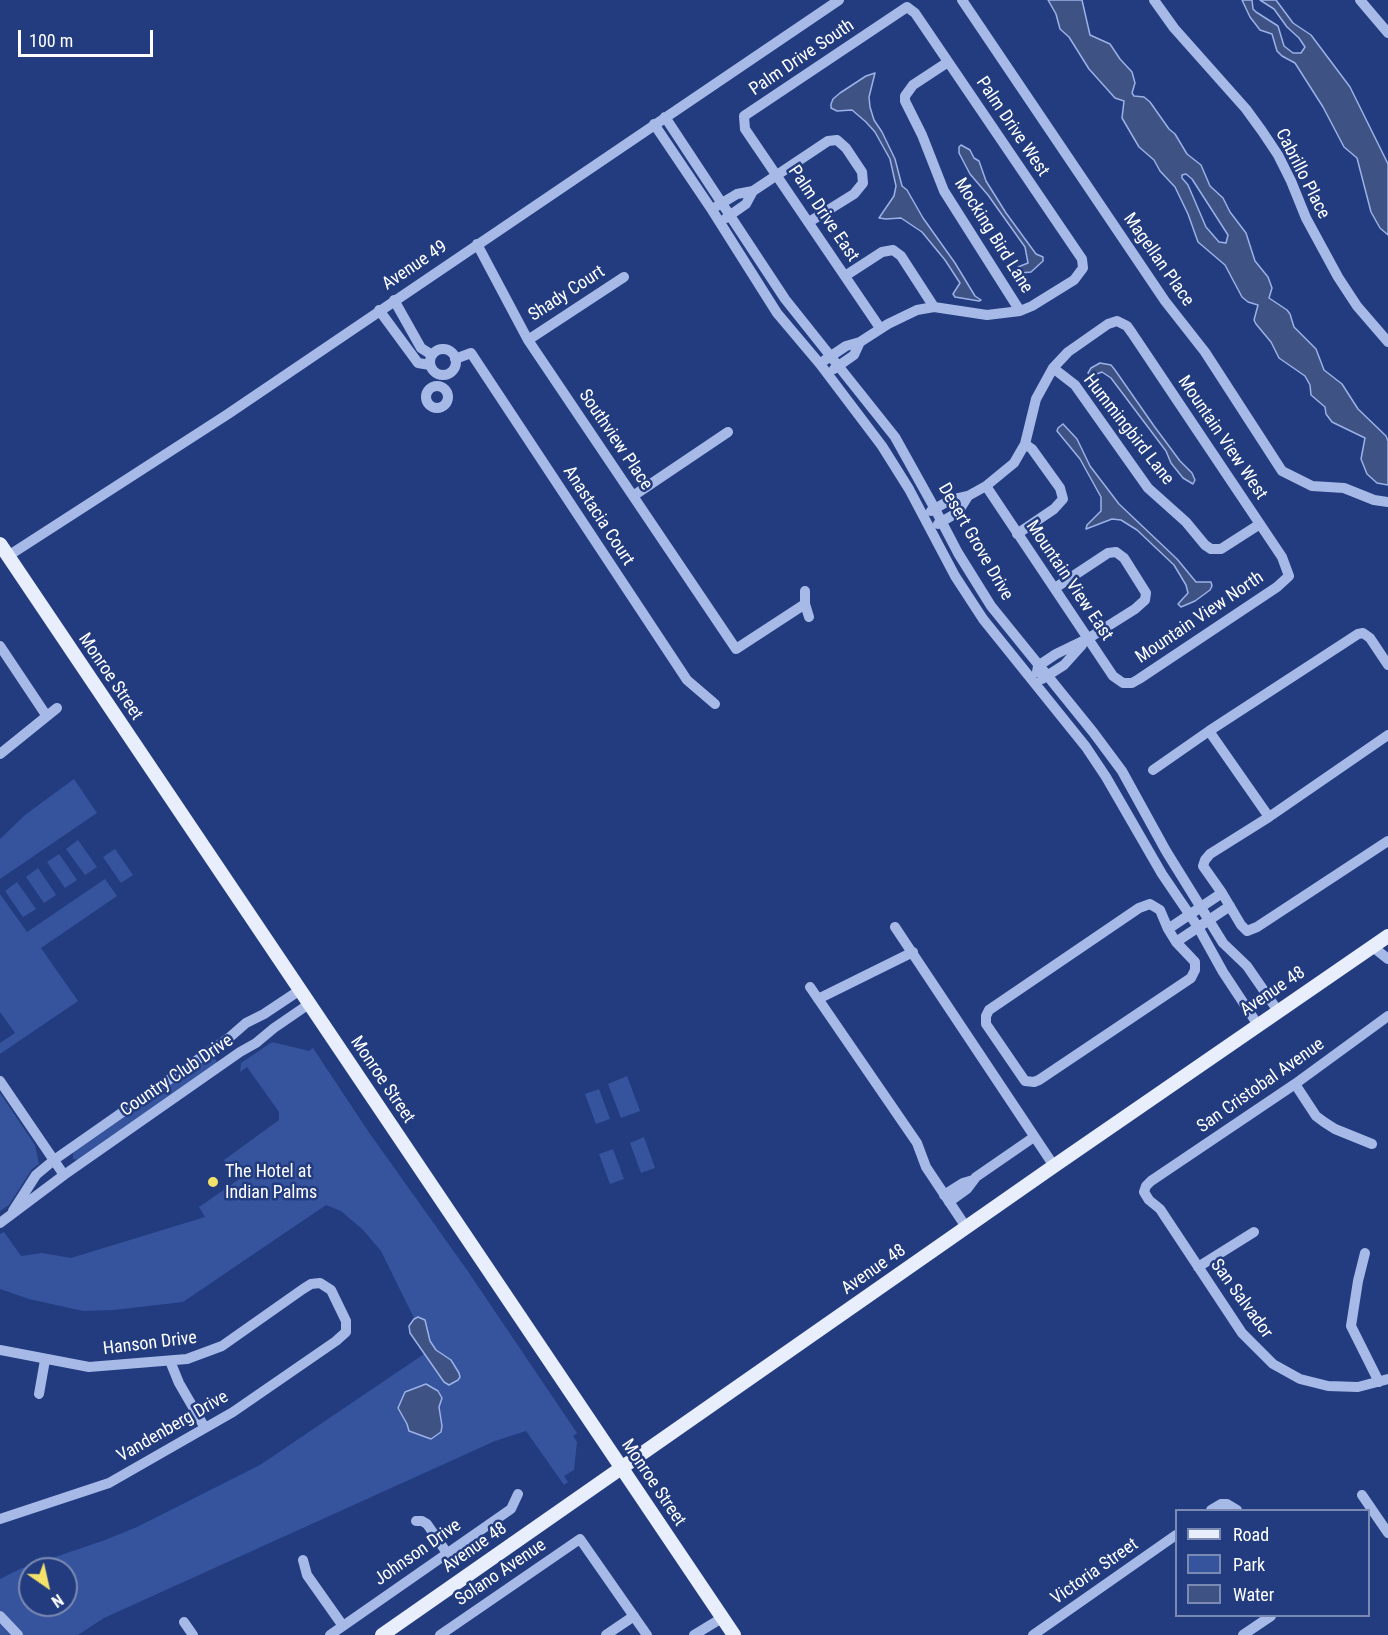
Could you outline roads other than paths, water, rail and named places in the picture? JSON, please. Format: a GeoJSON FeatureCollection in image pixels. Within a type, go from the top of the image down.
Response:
{"type":"FeatureCollection","features":[{"type":"Feature","properties":{"kind":"main road","name":"Monroe Street"},"geometry":{"type":"LineString","coordinates":[[0,544],[734,1635]]}},
{"type":"Feature","properties":{"kind":"main road","name":"Avenue 48"},"geometry":{"type":"LineString","coordinates":[[382,1635],[966,1227],[1388,936]]}},
{"type":"Feature","properties":{"kind":"street","name":"Avenue 49"},"geometry":{"type":"LineString","coordinates":[[8,556],[228,414],[839,0]]}},
{"type":"Feature","properties":{"kind":"street","name":"Magellan Place"},"geometry":{"type":"LineString","coordinates":[[962,0],[1165,301],[1210,360],[1282,471],[1312,486],[1344,488],[1374,500],[1388,502]]}},
{"type":"Feature","properties":{"kind":"street","name":"Cabrillo Place"},"geometry":{"type":"LineString","coordinates":[[1154,0],[1174,28],[1246,109],[1262,131],[1292,181],[1306,218],[1338,277],[1357,306],[1388,342]]}},
{"type":"Feature","properties":{"kind":"street"},"geometry":{"type":"LineString","coordinates":[[1360,0],[1388,33]]}},
{"type":"Feature","properties":{"kind":"street","name":"Palm Drive West"},"geometry":{"type":"LineString","coordinates":[[907,7],[915,13],[1082,259],[1083,268],[1074,280],[1020,311]]}},
{"type":"Feature","properties":{"kind":"street","name":"Palm Drive South"},"geometry":{"type":"LineString","coordinates":[[744,116],[907,7]]}},
{"type":"Feature","properties":{"kind":"street","name":"Mocking Bird Lane"},"geometry":{"type":"LineString","coordinates":[[948,62],[913,85],[908,90],[905,101],[922,135],[944,192],[1020,311]]}},
{"type":"Feature","properties":{"kind":"street","name":"Palm Drive East"},"geometry":{"type":"LineString","coordinates":[[744,116],[745,129],[880,328]]}},
{"type":"Feature","properties":{"kind":"street","name":"Desert Grove Drive"},"geometry":{"type":"LineString","coordinates":[[665,117],[785,299],[895,437],[936,508],[958,553],[991,606],[1122,771],[1200,908],[1223,943],[1246,966],[1278,1011]]}},
{"type":"Feature","properties":{"kind":"street","name":"Desert Grove Drive"},"geometry":{"type":"LineString","coordinates":[[654,124],[720,222],[777,313],[820,363],[882,446],[909,489],[954,576],[977,612],[1086,747],[1162,874],[1198,927],[1222,972],[1258,1025]]}},
{"type":"Feature","properties":{"kind":"street"},"geometry":{"type":"LineString","coordinates":[[712,210],[737,194],[753,191],[828,141],[837,140],[846,148],[862,172],[864,178],[861,188],[809,222]]}},
{"type":"Feature","properties":{"kind":"street"},"geometry":{"type":"LineString","coordinates":[[720,222],[746,204],[753,191]]}},
{"type":"Feature","properties":{"kind":"street","name":"Southview Place"},"geometry":{"type":"LineString","coordinates":[[477,244],[528,340],[736,649],[805,604]]}},
{"type":"Feature","properties":{"kind":"street"},"geometry":{"type":"LineString","coordinates":[[845,276],[882,252],[893,250],[901,256],[934,307]]}},
{"type":"Feature","properties":{"kind":"street","name":"Shady Court"},"geometry":{"type":"LineString","coordinates":[[528,340],[624,276]]}},
{"type":"Feature","properties":{"kind":"street"},"geometry":{"type":"LineString","coordinates":[[394,300],[421,348],[431,360],[433,369],[440,380],[454,368],[455,359]]}},
{"type":"Feature","properties":{"kind":"street"},"geometry":{"type":"LineString","coordinates":[[820,363],[846,346],[860,342],[905,315],[934,307],[987,315],[1020,311]]}},
{"type":"Feature","properties":{"kind":"street"},"geometry":{"type":"LineString","coordinates":[[379,310],[418,363],[431,360]]}},
{"type":"Feature","properties":{"kind":"street","name":"Mountain View West"},"geometry":{"type":"LineString","coordinates":[[1053,368],[1068,352],[1108,324],[1117,321],[1127,326],[1286,564],[1289,576],[1287,580]]}},
{"type":"Feature","properties":{"kind":"street"},"geometry":{"type":"LineString","coordinates":[[828,374],[854,355],[860,342]]}},
{"type":"Feature","properties":{"kind":"street","name":"Anastacia Court"},"geometry":{"type":"LineString","coordinates":[[431,360],[440,349],[453,354],[455,359],[471,353],[687,680],[715,704]]}},
{"type":"Feature","properties":{"kind":"street"},"geometry":{"type":"LineString","coordinates":[[923,516],[950,500],[968,496],[986,486],[1014,463],[1025,444],[1036,399],[1053,368]]}},
{"type":"Feature","properties":{"kind":"street","name":"Hummingbird Lane"},"geometry":{"type":"LineString","coordinates":[[1053,368],[1075,385],[1148,488],[1181,517],[1205,545],[1211,549],[1221,549],[1260,524]]}},
{"type":"Feature","properties":{"kind":"street"},"geometry":{"type":"LineString","coordinates":[[633,496],[728,432]]}},
{"type":"Feature","properties":{"kind":"street"},"geometry":{"type":"LineString","coordinates":[[1017,534],[1063,499],[1060,488],[1032,449],[1025,444]]}},
{"type":"Feature","properties":{"kind":"street","name":"Mountain View East"},"geometry":{"type":"LineString","coordinates":[[986,486],[1118,681],[1132,683]]}},
{"type":"Feature","properties":{"kind":"street"},"geometry":{"type":"LineString","coordinates":[[929,529],[958,512],[968,496]]}},
{"type":"Feature","properties":{"kind":"street"},"geometry":{"type":"LineString","coordinates":[[1034,683],[1038,666],[1135,609],[1145,600],[1146,592],[1124,558],[1116,552],[1108,553],[1055,588]]}},
{"type":"Feature","properties":{"kind":"street","name":"Mountain View North"},"geometry":{"type":"LineString","coordinates":[[1132,683],[1287,580]]}},
{"type":"Feature","properties":{"kind":"street"},"geometry":{"type":"LineString","coordinates":[[805,591],[805,604],[809,617]]}},
{"type":"Feature","properties":{"kind":"street"},"geometry":{"type":"LineString","coordinates":[[1153,770],[1358,634],[1363,633],[1370,638],[1388,665]]}},
{"type":"Feature","properties":{"kind":"street"},"geometry":{"type":"LineString","coordinates":[[1034,683],[1064,665],[1089,638]]}},
{"type":"Feature","properties":{"kind":"street"},"geometry":{"type":"LineString","coordinates":[[0,646],[46,715]]}},
{"type":"Feature","properties":{"kind":"street"},"geometry":{"type":"LineString","coordinates":[[0,754],[57,708]]}},
{"type":"Feature","properties":{"kind":"street"},"geometry":{"type":"LineString","coordinates":[[1209,731],[1269,817]]}},
{"type":"Feature","properties":{"kind":"street"},"geometry":{"type":"LineString","coordinates":[[1388,735],[1205,860],[1203,869],[1222,893],[1244,929],[1251,930],[1388,841]]}},
{"type":"Feature","properties":{"kind":"street"},"geometry":{"type":"LineString","coordinates":[[1168,929],[1222,893]]}},
{"type":"Feature","properties":{"kind":"street"},"geometry":{"type":"LineString","coordinates":[[1150,904],[1160,910],[1176,942],[1195,962],[1195,970],[1191,978],[1039,1080],[1025,1081],[986,1024],[989,1010],[1145,905],[1150,904]]}},
{"type":"Feature","properties":{"kind":"street"},"geometry":{"type":"LineString","coordinates":[[1176,942],[1230,906]]}},
{"type":"Feature","properties":{"kind":"street"},"geometry":{"type":"LineString","coordinates":[[895,927],[991,1068],[1054,1166]]}},
{"type":"Feature","properties":{"kind":"street"},"geometry":{"type":"LineString","coordinates":[[1212,951],[1223,943]]}},
{"type":"Feature","properties":{"kind":"street"},"geometry":{"type":"LineString","coordinates":[[1373,947],[1388,959]]}},
{"type":"Feature","properties":{"kind":"street"},"geometry":{"type":"LineString","coordinates":[[818,999],[913,952]]}},
{"type":"Feature","properties":{"kind":"street"},"geometry":{"type":"LineString","coordinates":[[810,987],[917,1143],[926,1167],[966,1227]]}},
{"type":"Feature","properties":{"kind":"street","name":"Country Club Drive"},"geometry":{"type":"LineString","coordinates":[[10,1216],[36,1175],[54,1160],[230,1037],[246,1023],[300,990]]}},
{"type":"Feature","properties":{"kind":"street","name":"Country Club Drive"},"geometry":{"type":"LineString","coordinates":[[0,1223],[64,1175],[309,1004]]}},
{"type":"Feature","properties":{"kind":"street","name":"San Cristobal Avenue"},"geometry":{"type":"LineString","coordinates":[[1151,1181],[1294,1084],[1388,1016]]}},
{"type":"Feature","properties":{"kind":"street"},"geometry":{"type":"LineString","coordinates":[[0,1081],[64,1175]]}},
{"type":"Feature","properties":{"kind":"street"},"geometry":{"type":"LineString","coordinates":[[1294,1084],[1316,1116],[1335,1129],[1372,1144]]}},
{"type":"Feature","properties":{"kind":"street"},"geometry":{"type":"LineString","coordinates":[[946,1199],[963,1183],[973,1180],[1034,1137]]}},
{"type":"Feature","properties":{"kind":"street","name":"San Salvador"},"geometry":{"type":"LineString","coordinates":[[1151,1181],[1144,1192],[1149,1200],[1160,1209],[1242,1333],[1273,1364],[1300,1379],[1328,1386],[1358,1387],[1383,1381]]}},
{"type":"Feature","properties":{"kind":"street"},"geometry":{"type":"LineString","coordinates":[[1198,1267],[1254,1232]]}},
{"type":"Feature","properties":{"kind":"street"},"geometry":{"type":"LineString","coordinates":[[1365,1253],[1351,1326],[1383,1381]]}},
{"type":"Feature","properties":{"kind":"street","name":"Hanson Drive"},"geometry":{"type":"LineString","coordinates":[[0,1350],[90,1367],[170,1361],[200,1356],[222,1346],[311,1284],[320,1283],[331,1290],[346,1321],[346,1332]]}},
{"type":"Feature","properties":{"kind":"street","name":"Vandenberg Drive"},"geometry":{"type":"LineString","coordinates":[[0,1519],[100,1488],[243,1406],[346,1332]]}},
{"type":"Feature","properties":{"kind":"street"},"geometry":{"type":"LineString","coordinates":[[39,1394],[45,1359]]}},
{"type":"Feature","properties":{"kind":"street"},"geometry":{"type":"LineString","coordinates":[[170,1361],[178,1383],[205,1428]]}},
{"type":"Feature","properties":{"kind":"street","name":"Johnson Drive"},"geometry":{"type":"LineString","coordinates":[[330,1635],[511,1509],[518,1494]]}},
{"type":"Feature","properties":{"kind":"street"},"geometry":{"type":"LineString","coordinates":[[1362,1496],[1388,1533]]}},
{"type":"Feature","properties":{"kind":"street"},"geometry":{"type":"LineString","coordinates":[[1213,1509],[1221,1504],[1232,1507]]}},
{"type":"Feature","properties":{"kind":"street"},"geometry":{"type":"LineString","coordinates":[[416,1521],[427,1524],[447,1553]]}},
{"type":"Feature","properties":{"kind":"street","name":"Victoria Street"},"geometry":{"type":"LineString","coordinates":[[1032,1635],[1175,1537]]}},
{"type":"Feature","properties":{"kind":"street","name":"Solano Avenue"},"geometry":{"type":"LineString","coordinates":[[440,1635],[580,1539],[634,1616]]}},
{"type":"Feature","properties":{"kind":"street"},"geometry":{"type":"LineString","coordinates":[[303,1560],[307,1575],[343,1626]]}},
{"type":"Feature","properties":{"kind":"street"},"geometry":{"type":"LineString","coordinates":[[0,1616],[18,1635]]}},
{"type":"Feature","properties":{"kind":"street"},"geometry":{"type":"LineString","coordinates":[[606,1635],[634,1616],[647,1635]]}},
{"type":"Feature","properties":{"kind":"street"},"geometry":{"type":"LineString","coordinates":[[1243,1635],[1270,1617]]}},
{"type":"Feature","properties":{"kind":"street"},"geometry":{"type":"LineString","coordinates":[[694,1635],[722,1618]]}},
{"type":"Feature","properties":{"kind":"street"},"geometry":{"type":"LineString","coordinates":[[184,1622],[193,1635]]}},
{"type":"Feature","properties":{"kind":"water"},"geometry":{"type":"Polygon","coordinates":[[[1048,0],[1082,0],[1090,35],[1110,44],[1132,72],[1135,83],[1132,93],[1134,96],[1144,97],[1150,102],[1175,134],[1187,154],[1201,165],[1210,186],[1223,198],[1230,212],[1246,233],[1255,261],[1268,277],[1272,288],[1269,298],[1287,310],[1294,327],[1316,349],[1324,370],[1342,384],[1358,409],[1386,436],[1388,485],[1377,483],[1367,474],[1361,459],[1365,438],[1332,422],[1326,414],[1325,407],[1311,395],[1310,385],[1305,376],[1279,358],[1271,342],[1254,320],[1258,305],[1242,297],[1225,265],[1198,242],[1175,187],[1160,171],[1154,160],[1139,147],[1122,118],[1124,101],[1115,98],[1089,69],[1069,37],[1060,29],[1056,14],[1048,0]],[[1186,174],[1182,175],[1206,227],[1219,242],[1226,243],[1228,235],[1192,179],[1186,174]]]}},
{"type":"Feature","properties":{"kind":"water"},"geometry":{"type":"Polygon","coordinates":[[[1242,0],[1252,0],[1253,9],[1256,12],[1278,26],[1284,46],[1293,53],[1301,53],[1305,47],[1299,38],[1287,27],[1274,9],[1260,0],[1276,0],[1293,23],[1311,35],[1350,87],[1388,164],[1388,235],[1380,228],[1371,212],[1357,158],[1344,147],[1323,107],[1295,63],[1277,51],[1272,34],[1260,30],[1250,17],[1242,0]]]}},
{"type":"Feature","properties":{"kind":"water"},"geometry":{"type":"Polygon","coordinates":[[[875,73],[869,97],[870,107],[874,120],[895,159],[902,186],[907,190],[975,296],[981,300],[979,301],[955,297],[953,294],[960,283],[922,232],[901,218],[879,218],[894,196],[896,186],[890,159],[875,132],[866,122],[852,110],[837,111],[831,108],[833,99],[840,93],[866,76],[875,73]]]}},
{"type":"Feature","properties":{"kind":"water"},"geometry":{"type":"Polygon","coordinates":[[[961,145],[970,150],[974,158],[979,161],[986,181],[1006,213],[1036,254],[1043,257],[1043,261],[1031,272],[1021,273],[1018,269],[1028,263],[1025,247],[970,174],[959,153],[961,145]]]}},
{"type":"Feature","properties":{"kind":"water"},"geometry":{"type":"Polygon","coordinates":[[[1100,363],[1111,365],[1115,370],[1180,461],[1192,473],[1195,480],[1193,484],[1183,478],[1171,463],[1166,451],[1111,378],[1102,372],[1091,376],[1088,373],[1091,368],[1100,363]]]}},
{"type":"Feature","properties":{"kind":"water"},"geometry":{"type":"Polygon","coordinates":[[[1063,424],[1077,439],[1090,466],[1119,504],[1177,559],[1196,582],[1211,582],[1210,590],[1195,601],[1181,607],[1178,604],[1188,593],[1186,585],[1174,565],[1137,530],[1121,520],[1112,519],[1086,529],[1101,511],[1101,497],[1080,459],[1057,431],[1063,424]]]}},
{"type":"Feature","properties":{"kind":"water"},"geometry":{"type":"Polygon","coordinates":[[[418,1317],[425,1320],[430,1341],[436,1350],[451,1360],[459,1373],[458,1380],[449,1385],[444,1382],[410,1333],[409,1326],[418,1317]]]}},
{"type":"Feature","properties":{"kind":"water"},"geometry":{"type":"Polygon","coordinates":[[[426,1384],[438,1391],[442,1398],[439,1407],[441,1432],[431,1439],[409,1431],[398,1408],[405,1392],[426,1384]]]}},
{"type":"Feature","properties":{"kind":"place","name":"The Hotel at Indian Palms"},"geometry":{"type":"Point","coordinates":[213,1182]}}]}
